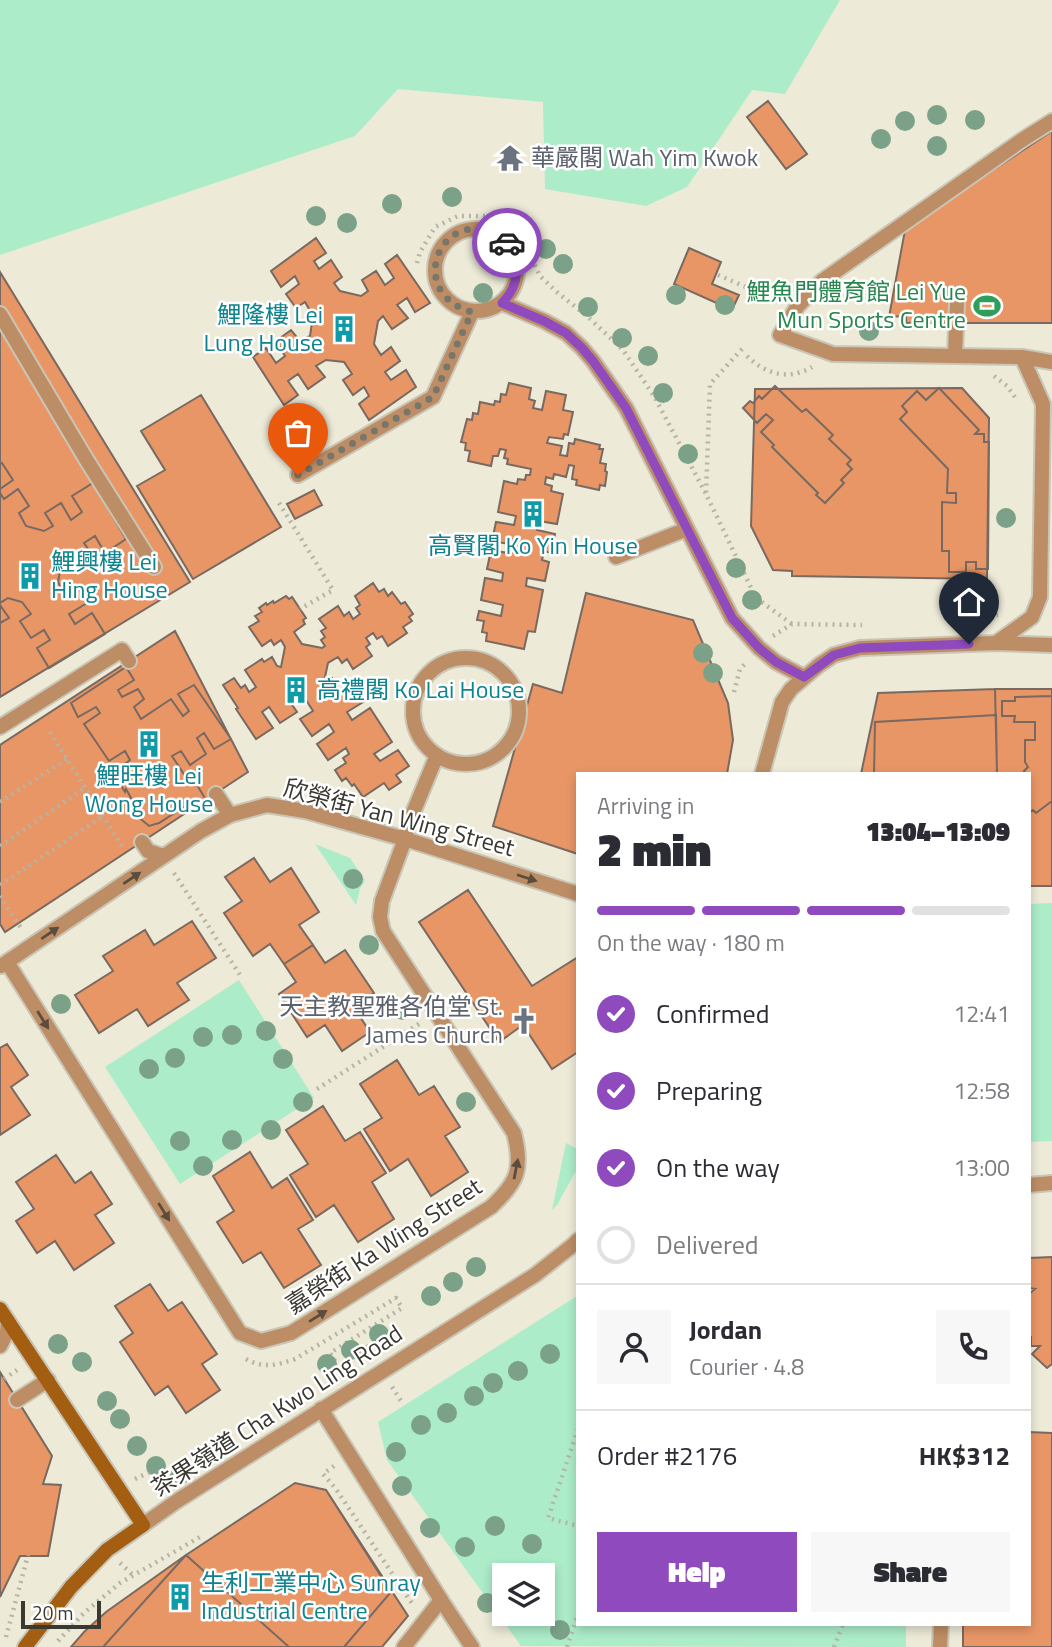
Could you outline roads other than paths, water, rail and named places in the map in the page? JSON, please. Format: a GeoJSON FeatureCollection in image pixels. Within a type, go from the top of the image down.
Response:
{"type":"FeatureCollection","features":[{"type":"Feature","properties":{"kind":"main road"},"geometry":{"type":"LineString","coordinates":[[4,1315],[143,1525]]}},
{"type":"Feature","properties":{"kind":"main road","name":"茶果嶺道 Cha Kwo Ling Road"},"geometry":{"type":"LineString","coordinates":[[25,1647],[71,1587],[107,1550],[143,1525]]}},
{"type":"Feature","properties":{"kind":"street"},"geometry":{"type":"LineString","coordinates":[[1052,121],[822,281],[797,307],[780,335],[833,354],[1023,357],[1052,362]]}},
{"type":"Feature","properties":{"kind":"street"},"geometry":{"type":"LineString","coordinates":[[477,229],[491,232],[503,239],[512,250],[517,263],[517,277],[512,291],[502,303],[484,311],[472,312],[458,308],[447,300],[435,275],[436,260],[441,247],[464,230],[477,229]]}},
{"type":"Feature","properties":{"kind":"street"},"geometry":{"type":"LineString","coordinates":[[502,303],[566,333],[593,361],[626,408],[732,618],[759,648],[776,662],[804,677]]}},
{"type":"Feature","properties":{"kind":"street"},"geometry":{"type":"LineString","coordinates":[[955,355],[957,303]]}},
{"type":"Feature","properties":{"kind":"street"},"geometry":{"type":"LineString","coordinates":[[298,475],[433,397],[472,312]]}},
{"type":"Feature","properties":{"kind":"street"},"geometry":{"type":"LineString","coordinates":[[0,314],[154,567]]}},
{"type":"Feature","properties":{"kind":"street"},"geometry":{"type":"LineString","coordinates":[[996,643],[1032,617],[1040,597],[1043,404],[1023,357]]}},
{"type":"Feature","properties":{"kind":"street"},"geometry":{"type":"LineString","coordinates":[[616,557],[687,529]]}},
{"type":"Feature","properties":{"kind":"street"},"geometry":{"type":"LineString","coordinates":[[763,772],[782,702],[804,677],[834,655],[860,648],[996,643],[1052,645]]}},
{"type":"Feature","properties":{"kind":"street"},"geometry":{"type":"LineString","coordinates":[[0,727],[122,650],[129,661]]}},
{"type":"Feature","properties":{"kind":"street"},"geometry":{"type":"LineString","coordinates":[[468,657],[485,660],[501,669],[513,683],[519,700],[520,718],[514,735],[504,750],[489,760],[471,764],[453,763],[437,755],[424,744],[412,711],[415,694],[423,679],[435,667],[451,659],[468,657]]}},
{"type":"Feature","properties":{"kind":"street","name":"嘉榮街 Ka Wing Street"},"geometry":{"type":"LineString","coordinates":[[3,965],[240,1333],[261,1340],[291,1334],[491,1207],[507,1193],[518,1172],[519,1151],[514,1133],[383,932],[380,916],[382,901],[408,825],[437,755]]}},
{"type":"Feature","properties":{"kind":"street"},"geometry":{"type":"LineString","coordinates":[[216,794],[230,816]]}},
{"type":"Feature","properties":{"kind":"street","name":"欣榮街 Yan Wing Street"},"geometry":{"type":"LineString","coordinates":[[3,965],[167,862],[201,831],[230,816],[267,805],[305,811],[405,839],[576,893]]}},
{"type":"Feature","properties":{"kind":"street"},"geometry":{"type":"LineString","coordinates":[[142,842],[148,851],[167,862]]}},
{"type":"Feature","properties":{"kind":"street"},"geometry":{"type":"LineString","coordinates":[[1031,1185],[1052,1183]]}},
{"type":"Feature","properties":{"kind":"street","name":"茶果嶺道 Cha Kwo Ling Road"},"geometry":{"type":"LineString","coordinates":[[143,1525],[535,1275],[576,1242]]}},
{"type":"Feature","properties":{"kind":"street"},"geometry":{"type":"LineString","coordinates":[[0,1346],[7,1332],[4,1315]]}},
{"type":"Feature","properties":{"kind":"street"},"geometry":{"type":"LineString","coordinates":[[0,1354],[23,1342]]}},
{"type":"Feature","properties":{"kind":"street"},"geometry":{"type":"LineString","coordinates":[[17,1400],[48,1380]]}},
{"type":"Feature","properties":{"kind":"street"},"geometry":{"type":"LineString","coordinates":[[321,1409],[472,1647]]}},
{"type":"Feature","properties":{"kind":"street"},"geometry":{"type":"LineString","coordinates":[[404,1647],[441,1600]]}},
{"type":"Feature","properties":{"kind":"street"},"geometry":{"type":"LineString","coordinates":[[940,1647],[941,1626]]}},
{"type":"Feature","properties":{"kind":"place","name":"華嚴閣 Wah Yim Kwok"},"geometry":{"type":"Point","coordinates":[510,158]}},
{"type":"Feature","properties":{"kind":"place","name":"鯉魚門體育館 Lei Yue Mun Sports Centre"},"geometry":{"type":"Point","coordinates":[987,306]}},
{"type":"Feature","properties":{"kind":"place","name":"鯉隆樓 Lei Lung House"},"geometry":{"type":"Point","coordinates":[344,329]}},
{"type":"Feature","properties":{"kind":"place","name":"高賢閣 Ko Yin House"},"geometry":{"type":"Point","coordinates":[533,514]}},
{"type":"Feature","properties":{"kind":"place","name":"鯉興樓 Lei Hing House"},"geometry":{"type":"Point","coordinates":[30,576]}},
{"type":"Feature","properties":{"kind":"place","name":"高禮閣 Ko Lai House"},"geometry":{"type":"Point","coordinates":[296,690]}},
{"type":"Feature","properties":{"kind":"place","name":"鯉旺樓 Lei Wong House"},"geometry":{"type":"Point","coordinates":[149,744]}},
{"type":"Feature","properties":{"kind":"place","name":"天主教聖雅各伯堂 St. James Church"},"geometry":{"type":"Point","coordinates":[524,1021]}},
{"type":"Feature","properties":{"kind":"place","name":"生利工業中心 Sunray Industrial Centre"},"geometry":{"type":"Point","coordinates":[180,1597]}}]}
